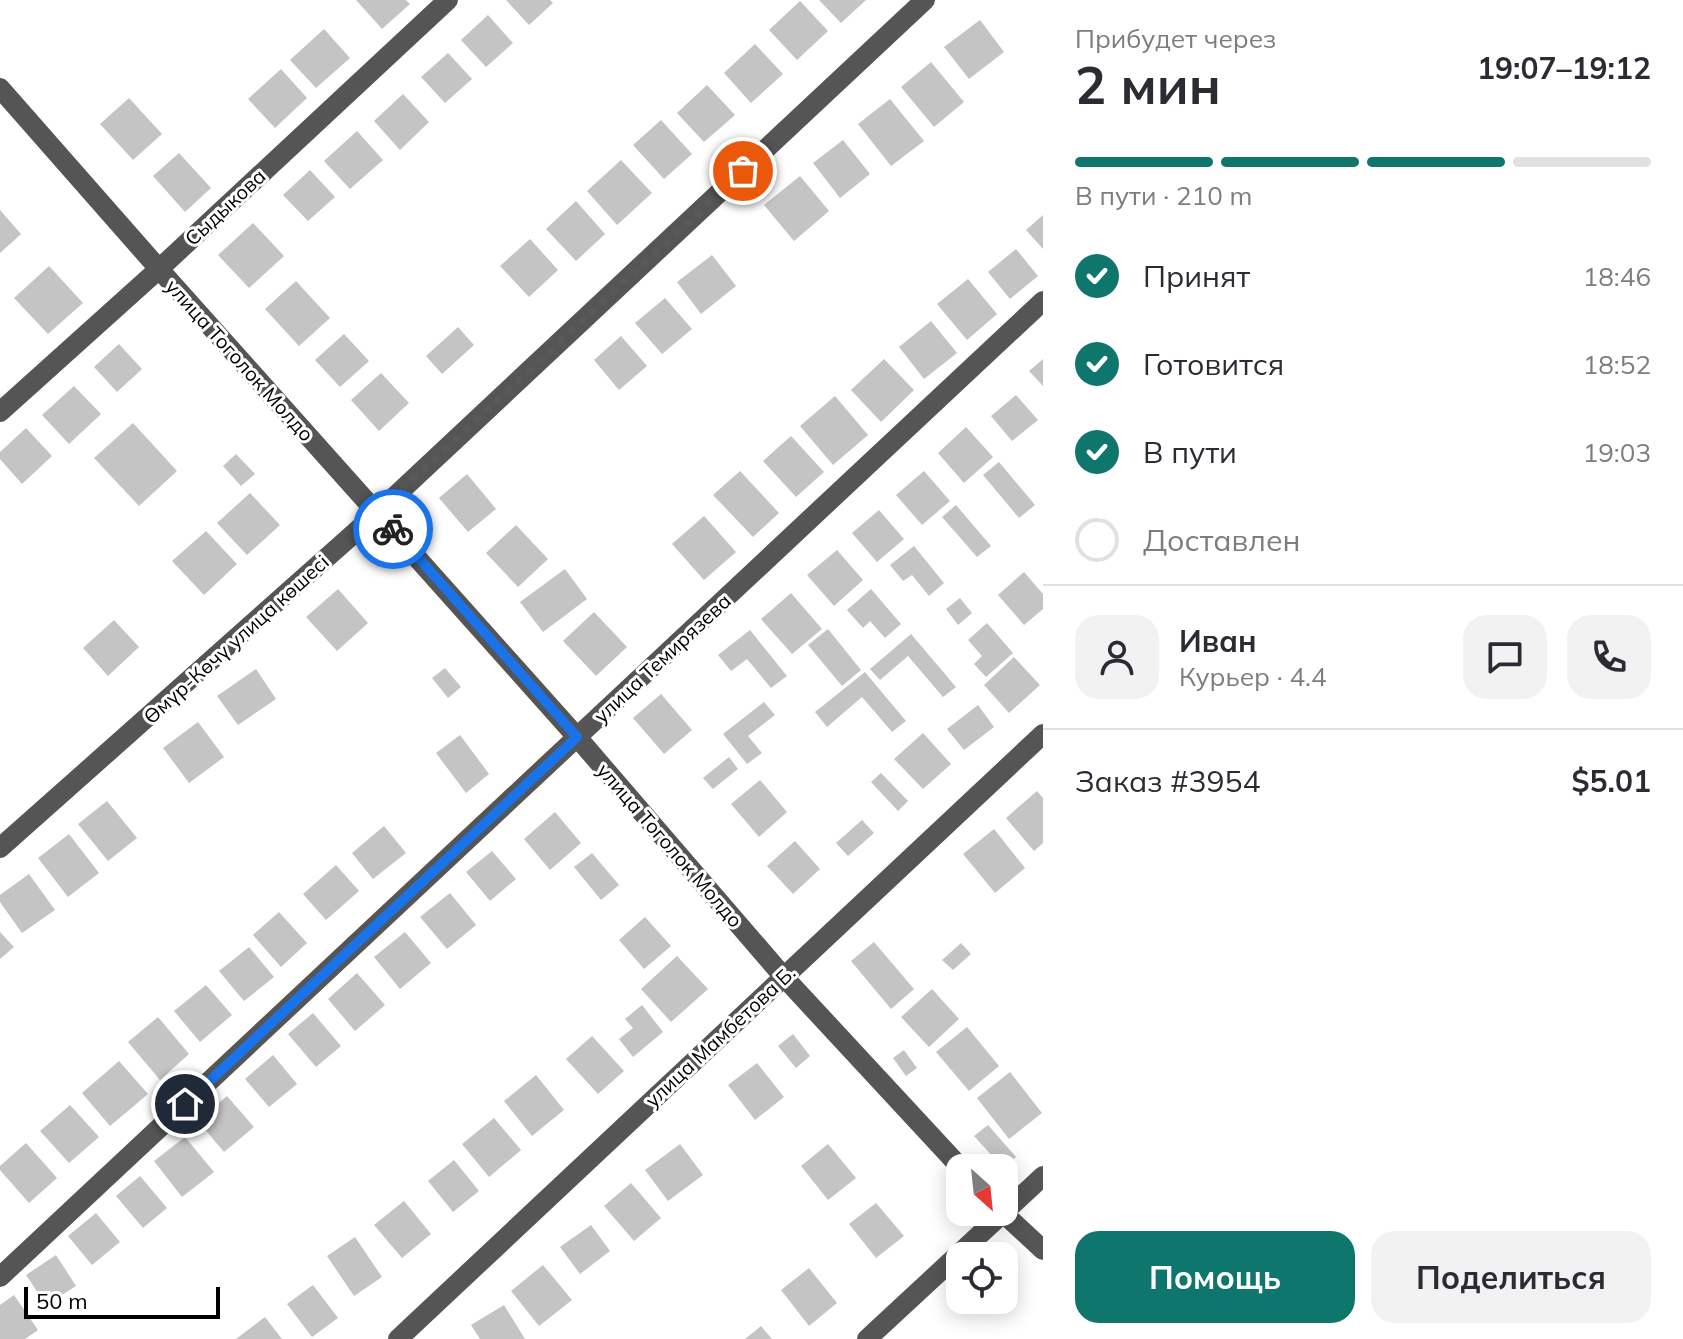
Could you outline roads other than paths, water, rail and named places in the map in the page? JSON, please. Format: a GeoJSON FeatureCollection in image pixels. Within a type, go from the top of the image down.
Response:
{"type":"FeatureCollection","features":[{"type":"Feature","properties":{"kind":"street","name":"Сыдыкова"},"geometry":{"type":"LineString","coordinates":[[0,412],[448,0]]}},
{"type":"Feature","properties":{"kind":"street","name":"Өмүр-Көчү улица көшесі"},"geometry":{"type":"LineString","coordinates":[[0,848],[378,512],[925,0]]}},
{"type":"Feature","properties":{"kind":"street","name":"улица Тоголок Молдо"},"geometry":{"type":"LineString","coordinates":[[0,88],[577,737],[783,976],[948,1154]]}},
{"type":"Feature","properties":{"kind":"street","name":"улица Темирязева"},"geometry":{"type":"LineString","coordinates":[[0,1277],[1043,301]]}},
{"type":"Feature","properties":{"kind":"street","name":"улица Мамбетова Б."},"geometry":{"type":"LineString","coordinates":[[398,1339],[1043,734]]}},
{"type":"Feature","properties":{"kind":"street"},"geometry":{"type":"LineString","coordinates":[[1018,1198],[1043,1176]]}},
{"type":"Feature","properties":{"kind":"street"},"geometry":{"type":"LineString","coordinates":[[867,1339],[988,1226]]}},
{"type":"Feature","properties":{"kind":"street"},"geometry":{"type":"LineString","coordinates":[[1018,1226],[1043,1250]]}}]}
